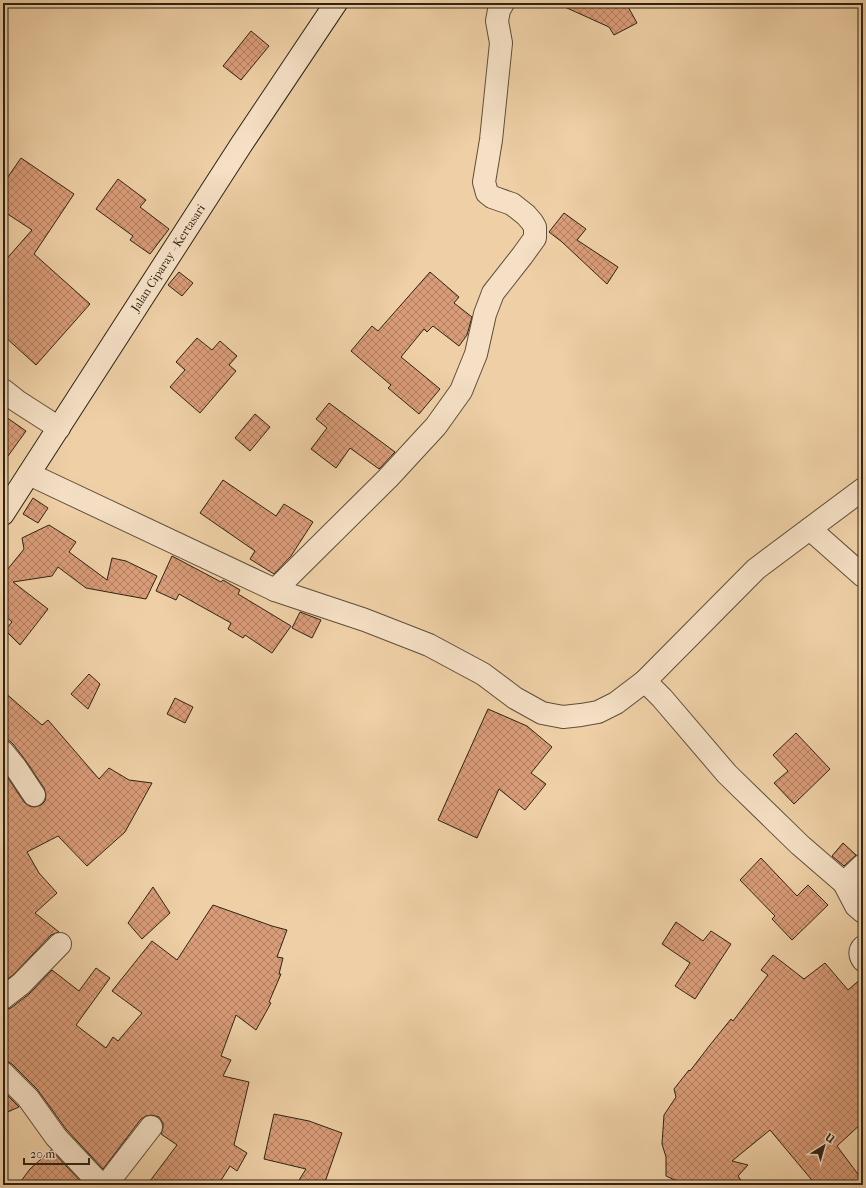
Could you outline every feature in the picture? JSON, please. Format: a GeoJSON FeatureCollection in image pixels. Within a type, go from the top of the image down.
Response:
{"type":"FeatureCollection","features":[{"type":"Feature","properties":{"kind":"street","name":"Jalan Ciparay - Kertasari"},"geometry":{"type":"LineString","coordinates":[[3,514],[241,144],[336,3]]}},
{"type":"Feature","properties":{"kind":"street"},"geometry":{"type":"LineString","coordinates":[[276,590],[388,478],[436,426],[461,391],[476,354],[485,314],[493,293],[535,238],[535,227],[526,215],[512,204],[492,197],[487,193],[484,182],[491,140],[501,43],[497,21],[499,10],[503,3]]}},
{"type":"Feature","properties":{"kind":"street"},"geometry":{"type":"LineString","coordinates":[[3,390],[17,401],[59,428]]}},
{"type":"Feature","properties":{"kind":"street"},"geometry":{"type":"LineString","coordinates":[[29,474],[276,590],[365,620],[429,645],[482,674],[515,698],[542,713],[563,717],[598,712],[616,703],[645,681],[756,569],[863,489]]}},
{"type":"Feature","properties":{"kind":"street"},"geometry":{"type":"LineString","coordinates":[[810,529],[863,576]]}},
{"type":"Feature","properties":{"kind":"street"},"geometry":{"type":"LineString","coordinates":[[645,681],[662,698],[727,774],[800,845],[844,883],[856,906],[863,912]]}},
{"type":"Feature","properties":{"kind":"street"},"geometry":{"type":"LineString","coordinates":[[3,752],[34,795]]}},
{"type":"Feature","properties":{"kind":"street"},"geometry":{"type":"LineString","coordinates":[[844,883],[863,865]]}},
{"type":"Feature","properties":{"kind":"street"},"geometry":{"type":"LineString","coordinates":[[3,998],[21,984],[60,944]]}},
{"type":"Feature","properties":{"kind":"street"},"geometry":{"type":"LineString","coordinates":[[863,947],[860,954],[863,960]]}},
{"type":"Feature","properties":{"kind":"street"},"geometry":{"type":"LineString","coordinates":[[3,1073],[28,1098],[56,1136],[101,1185]]}},
{"type":"Feature","properties":{"kind":"street"},"geometry":{"type":"LineString","coordinates":[[106,1185],[151,1127]]}},
{"type":"Feature","properties":{"kind":"building"},"geometry":{"type":"Polygon","coordinates":[[[556,3],[626,3],[637,23],[614,35],[609,27],[556,3]]]}},
{"type":"Feature","properties":{"kind":"building"},"geometry":{"type":"Polygon","coordinates":[[[251,31],[269,46],[241,80],[223,66],[251,31]]]}},
{"type":"Feature","properties":{"kind":"building"},"geometry":{"type":"Polygon","coordinates":[[[21,158],[74,194],[34,254],[90,304],[36,365],[3,335],[3,263],[32,230],[3,211],[3,184],[21,158]]]}},
{"type":"Feature","properties":{"kind":"building"},"geometry":{"type":"Polygon","coordinates":[[[118,179],[146,200],[140,207],[169,229],[150,254],[130,240],[133,236],[96,209],[118,179]]]}},
{"type":"Feature","properties":{"kind":"building"},"geometry":{"type":"Polygon","coordinates":[[[564,213],[586,229],[577,240],[618,267],[607,284],[562,242],[549,232],[564,213]]]}},
{"type":"Feature","properties":{"kind":"building"},"geometry":{"type":"Polygon","coordinates":[[[179,272],[193,283],[182,296],[168,285],[179,272]]]}},
{"type":"Feature","properties":{"kind":"building"},"geometry":{"type":"Polygon","coordinates":[[[430,272],[459,297],[454,303],[472,317],[467,335],[459,346],[433,326],[427,332],[424,329],[401,357],[440,389],[419,414],[388,388],[391,385],[351,351],[372,326],[378,331],[430,272]]]}},
{"type":"Feature","properties":{"kind":"building"},"geometry":{"type":"Polygon","coordinates":[[[197,338],[212,350],[220,341],[237,356],[229,365],[236,371],[200,413],[170,387],[185,370],[176,362],[197,338]]]}},
{"type":"Feature","properties":{"kind":"building"},"geometry":{"type":"Polygon","coordinates":[[[329,403],[395,452],[379,469],[350,448],[336,468],[311,449],[327,428],[316,419],[329,403]]]}},
{"type":"Feature","properties":{"kind":"building"},"geometry":{"type":"Polygon","coordinates":[[[255,414],[270,427],[250,451],[235,438],[255,414]]]}},
{"type":"Feature","properties":{"kind":"building"},"geometry":{"type":"Polygon","coordinates":[[[3,415],[26,431],[3,463],[3,415]]]}},
{"type":"Feature","properties":{"kind":"building"},"geometry":{"type":"Polygon","coordinates":[[[223,480],[276,516],[284,504],[313,522],[291,556],[274,574],[250,559],[255,551],[200,513],[223,480]]]}},
{"type":"Feature","properties":{"kind":"building"},"geometry":{"type":"Polygon","coordinates":[[[33,498],[48,508],[38,523],[23,514],[33,498]]]}},
{"type":"Feature","properties":{"kind":"building"},"geometry":{"type":"Polygon","coordinates":[[[49,525],[76,542],[69,552],[107,580],[112,558],[126,561],[157,576],[146,599],[86,588],[58,567],[52,576],[13,582],[48,609],[20,645],[5,630],[12,622],[3,614],[3,575],[24,549],[22,538],[49,525]]]}},
{"type":"Feature","properties":{"kind":"building"},"geometry":{"type":"Polygon","coordinates":[[[172,556],[221,582],[223,580],[240,590],[238,594],[291,626],[272,653],[245,635],[243,638],[228,629],[231,623],[179,594],[176,600],[156,591],[172,556]]]}},
{"type":"Feature","properties":{"kind":"building"},"geometry":{"type":"Polygon","coordinates":[[[300,612],[321,620],[312,638],[292,628],[300,612]]]}},
{"type":"Feature","properties":{"kind":"building"},"geometry":{"type":"Polygon","coordinates":[[[89,674],[100,684],[88,709],[71,694],[89,674]]]}},
{"type":"Feature","properties":{"kind":"building"},"geometry":{"type":"Polygon","coordinates":[[[3,691],[42,725],[48,720],[99,779],[109,768],[129,780],[152,783],[125,832],[87,866],[58,836],[27,852],[39,873],[57,893],[35,913],[59,932],[51,935],[13,975],[3,982],[3,776],[6,775],[24,802],[29,806],[35,807],[41,805],[45,801],[46,795],[44,788],[26,761],[13,744],[3,735],[3,691]]]}},
{"type":"Feature","properties":{"kind":"building"},"geometry":{"type":"Polygon","coordinates":[[[175,698],[193,707],[185,723],[167,714],[175,698]]]}},
{"type":"Feature","properties":{"kind":"building"},"geometry":{"type":"Polygon","coordinates":[[[488,709],[527,726],[552,747],[531,773],[546,784],[525,810],[499,789],[477,838],[438,820],[488,709]]]}},
{"type":"Feature","properties":{"kind":"building"},"geometry":{"type":"Polygon","coordinates":[[[796,733],[830,769],[794,804],[774,783],[788,771],[773,755],[796,733]]]}},
{"type":"Feature","properties":{"kind":"building"},"geometry":{"type":"Polygon","coordinates":[[[843,843],[856,855],[844,866],[832,856],[843,843]]]}},
{"type":"Feature","properties":{"kind":"building"},"geometry":{"type":"Polygon","coordinates":[[[761,858],[797,896],[808,885],[828,905],[792,940],[772,919],[775,916],[740,880],[761,858]]]}},
{"type":"Feature","properties":{"kind":"building"},"geometry":{"type":"Polygon","coordinates":[[[153,887],[170,913],[142,939],[128,923],[153,887]]]}},
{"type":"Feature","properties":{"kind":"building"},"geometry":{"type":"Polygon","coordinates":[[[213,905],[287,930],[277,957],[283,958],[279,974],[281,974],[269,1002],[271,1003],[256,1030],[236,1015],[221,1056],[231,1060],[223,1076],[249,1082],[234,1145],[247,1153],[237,1171],[230,1166],[218,1185],[147,1185],[177,1145],[161,1134],[163,1123],[159,1117],[152,1115],[141,1119],[103,1169],[66,1129],[37,1089],[12,1064],[7,1061],[3,1061],[3,1010],[11,1008],[29,994],[52,970],[79,991],[96,968],[110,978],[76,1025],[106,1048],[113,1037],[118,1041],[142,1013],[112,991],[152,941],[177,960],[213,905]]]}},
{"type":"Feature","properties":{"kind":"building"},"geometry":{"type":"Polygon","coordinates":[[[676,922],[703,941],[711,931],[731,944],[695,999],[675,986],[690,963],[662,944],[676,922]]]}},
{"type":"Feature","properties":{"kind":"building"},"geometry":{"type":"Polygon","coordinates":[[[773,955],[804,979],[825,963],[848,990],[863,977],[863,1122],[837,1146],[863,1181],[863,1185],[816,1185],[770,1130],[732,1161],[748,1165],[738,1176],[744,1185],[678,1185],[677,1181],[666,1176],[666,1157],[662,1144],[664,1115],[676,1097],[674,1089],[731,1019],[733,1021],[768,975],[761,970],[773,955]]]}},
{"type":"Feature","properties":{"kind":"building"},"geometry":{"type":"Polygon","coordinates":[[[3,1091],[19,1107],[3,1114],[3,1091]]]}},
{"type":"Feature","properties":{"kind":"building"},"geometry":{"type":"Polygon","coordinates":[[[274,1114],[309,1121],[342,1133],[324,1185],[296,1185],[306,1169],[264,1159],[274,1114]]]}},
{"type":"Feature","properties":{"kind":"building"},"geometry":{"type":"Polygon","coordinates":[[[51,1150],[84,1185],[18,1185],[30,1169],[51,1150]]]}}]}
